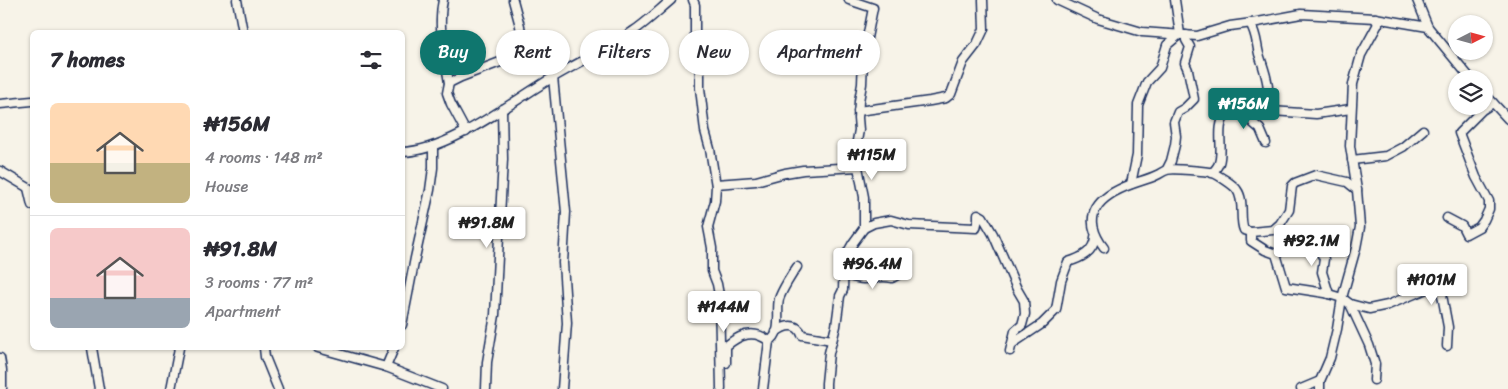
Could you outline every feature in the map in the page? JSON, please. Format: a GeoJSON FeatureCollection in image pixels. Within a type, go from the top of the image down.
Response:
{"type":"FeatureCollection","features":[{"type":"Feature","properties":{"kind":"street"},"geometry":{"type":"LineString","coordinates":[[237,0],[243,30]]}},
{"type":"Feature","properties":{"kind":"street"},"geometry":{"type":"LineString","coordinates":[[443,0],[440,25],[449,83],[446,93],[466,132]]}},
{"type":"Feature","properties":{"kind":"street"},"geometry":{"type":"LineString","coordinates":[[449,83],[508,59],[522,47],[520,26],[513,0]]}},
{"type":"Feature","properties":{"kind":"street"},"geometry":{"type":"LineString","coordinates":[[405,152],[433,146],[466,132],[553,77],[634,31],[671,0]]}},
{"type":"Feature","properties":{"kind":"street"},"geometry":{"type":"LineString","coordinates":[[693,0],[695,5],[697,56],[705,131],[716,184],[715,201],[708,227],[712,248],[712,272],[719,295],[722,389]]}},
{"type":"Feature","properties":{"kind":"street"},"geometry":{"type":"LineString","coordinates":[[849,0],[875,4],[863,58],[856,151],[864,197],[864,228]]}},
{"type":"Feature","properties":{"kind":"street"},"geometry":{"type":"LineString","coordinates":[[858,111],[930,101],[946,98],[951,94],[963,62],[977,44],[984,29],[983,0]]}},
{"type":"Feature","properties":{"kind":"street"},"geometry":{"type":"LineString","coordinates":[[1057,0],[1098,19],[1142,32],[1197,36],[1230,26],[1300,14],[1375,18],[1428,27]]}},
{"type":"Feature","properties":{"kind":"street"},"geometry":{"type":"LineString","coordinates":[[1168,169],[1175,145],[1174,122],[1178,112],[1194,99],[1185,63],[1190,47],[1183,34],[1175,0]]}},
{"type":"Feature","properties":{"kind":"street"},"geometry":{"type":"LineString","coordinates":[[1417,0],[1428,27],[1464,70]]}},
{"type":"Feature","properties":{"kind":"street"},"geometry":{"type":"LineString","coordinates":[[1301,389],[1320,385],[1338,328],[1342,298],[1356,248],[1360,227],[1357,190],[1350,146],[1353,84],[1361,54],[1378,24],[1375,18]]}},
{"type":"Feature","properties":{"kind":"street"},"geometry":{"type":"LineString","coordinates":[[1250,23],[1255,32],[1269,97],[1266,103],[1255,111],[1253,123],[1260,129],[1266,143]]}},
{"type":"Feature","properties":{"kind":"street"},"geometry":{"type":"LineString","coordinates":[[1131,184],[1137,155],[1138,105],[1147,82],[1160,68],[1168,45],[1183,34]]}},
{"type":"Feature","properties":{"kind":"street"},"geometry":{"type":"LineString","coordinates":[[553,77],[566,212],[563,263],[567,323],[562,389]]}},
{"type":"Feature","properties":{"kind":"street"},"geometry":{"type":"LineString","coordinates":[[0,104],[30,101]]}},
{"type":"Feature","properties":{"kind":"street"},"geometry":{"type":"LineString","coordinates":[[1493,103],[1508,119]]}},
{"type":"Feature","properties":{"kind":"street"},"geometry":{"type":"LineString","coordinates":[[486,389],[486,362],[495,315],[503,159],[502,109]]}},
{"type":"Feature","properties":{"kind":"street"},"geometry":{"type":"LineString","coordinates":[[1212,173],[1219,163],[1222,123],[1226,115],[1232,111],[1241,109],[1255,111],[1271,110],[1316,114],[1352,109]]}},
{"type":"Feature","properties":{"kind":"street"},"geometry":{"type":"LineString","coordinates":[[1447,218],[1462,226],[1466,234],[1479,227],[1489,209],[1489,201],[1476,177],[1459,133],[1477,115]]}},
{"type":"Feature","properties":{"kind":"street"},"geometry":{"type":"LineString","coordinates":[[1352,160],[1386,156],[1403,147],[1423,130]]}},
{"type":"Feature","properties":{"kind":"street"},"geometry":{"type":"LineString","coordinates":[[405,310],[430,190],[433,146]]}},
{"type":"Feature","properties":{"kind":"street"},"geometry":{"type":"LineString","coordinates":[[716,184],[756,182],[803,170],[858,167]]}},
{"type":"Feature","properties":{"kind":"street"},"geometry":{"type":"LineString","coordinates":[[826,389],[832,340],[840,296],[843,290],[844,259],[864,228],[874,223],[891,220],[909,225],[976,228],[978,214],[983,217],[993,234],[1024,301],[1025,314],[1022,325],[1015,331],[1011,348],[1042,324],[1056,310],[1061,281],[1068,262],[1088,253],[1095,244],[1092,220],[1096,207],[1103,199],[1117,190],[1158,175],[1168,169],[1212,173],[1235,187],[1238,191],[1242,201],[1240,206],[1242,226],[1244,230],[1251,232],[1273,230],[1280,224],[1289,210],[1292,186],[1295,183],[1316,175],[1347,182],[1357,190]]}},
{"type":"Feature","properties":{"kind":"street"},"geometry":{"type":"LineString","coordinates":[[0,171],[30,189]]}},
{"type":"Feature","properties":{"kind":"street"},"geometry":{"type":"LineString","coordinates":[[1251,232],[1251,241],[1265,250],[1276,254],[1286,287],[1329,294],[1342,298],[1350,304],[1369,309],[1388,305],[1454,278],[1442,295],[1448,327],[1447,346]]}},
{"type":"Feature","properties":{"kind":"street"},"geometry":{"type":"LineString","coordinates":[[1311,236],[1314,246],[1320,251],[1324,259],[1322,272],[1329,294]]}},
{"type":"Feature","properties":{"kind":"street"},"geometry":{"type":"LineString","coordinates":[[1095,237],[1104,248]]}},
{"type":"Feature","properties":{"kind":"street"},"geometry":{"type":"LineString","coordinates":[[763,389],[769,341],[773,339],[776,332],[779,299],[797,267]]}},
{"type":"Feature","properties":{"kind":"street"},"geometry":{"type":"LineString","coordinates":[[843,274],[861,279],[884,276],[892,278],[899,274]]}},
{"type":"Feature","properties":{"kind":"street"},"geometry":{"type":"LineString","coordinates":[[1350,304],[1369,345],[1375,364],[1374,380]]}},
{"type":"Feature","properties":{"kind":"street"},"geometry":{"type":"LineString","coordinates":[[776,332],[784,326],[791,326],[798,328],[802,335],[832,340]]}},
{"type":"Feature","properties":{"kind":"street"},"geometry":{"type":"LineString","coordinates":[[722,389],[725,377],[726,346],[735,338],[749,334],[761,334],[769,341]]}},
{"type":"Feature","properties":{"kind":"street"},"geometry":{"type":"LineString","coordinates":[[92,350],[99,389]]}},
{"type":"Feature","properties":{"kind":"street"},"geometry":{"type":"LineString","coordinates":[[171,389],[179,350]]}},
{"type":"Feature","properties":{"kind":"street"},"geometry":{"type":"LineString","coordinates":[[264,350],[265,357],[278,389]]}},
{"type":"Feature","properties":{"kind":"street"},"geometry":{"type":"LineString","coordinates":[[325,350],[386,367],[442,389]]}},
{"type":"Feature","properties":{"kind":"street"},"geometry":{"type":"LineString","coordinates":[[386,367],[393,350]]}},
{"type":"Feature","properties":{"kind":"street"},"geometry":{"type":"LineString","coordinates":[[0,358],[2,389]]}}]}
